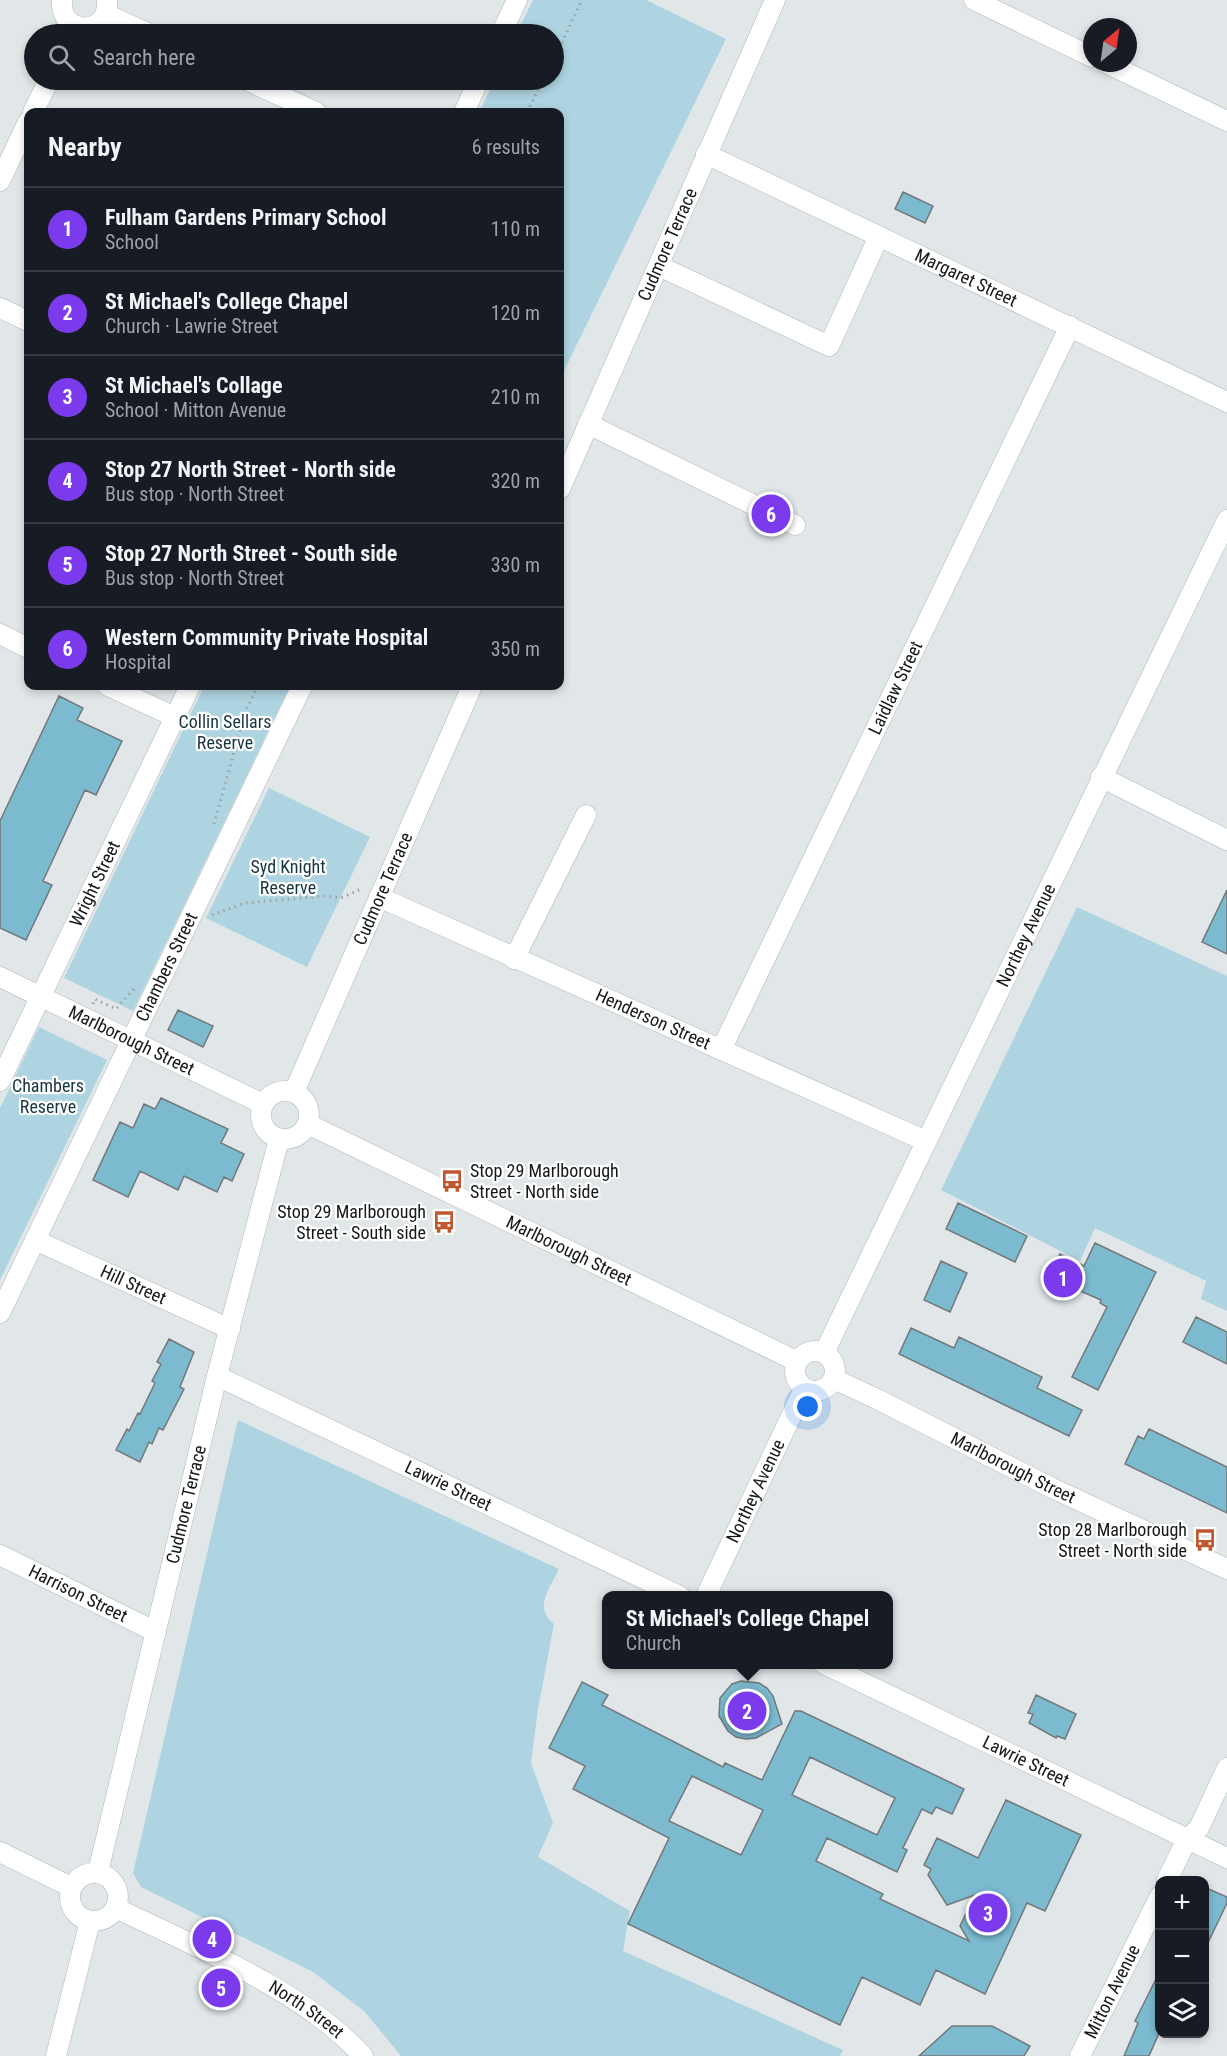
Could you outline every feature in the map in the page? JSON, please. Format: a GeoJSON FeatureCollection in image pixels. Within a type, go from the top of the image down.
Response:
{"type":"FeatureCollection","features":[{"type":"Feature","properties":{"kind":"street"},"geometry":{"type":"LineString","coordinates":[[62,0],[63,12],[69,24]]}},
{"type":"Feature","properties":{"kind":"street"},"geometry":{"type":"LineString","coordinates":[[506,24],[517,0]]}},
{"type":"Feature","properties":{"kind":"street","name":"Cudmore Terrace"},"geometry":{"type":"LineString","coordinates":[[564,480],[775,0]]}},
{"type":"Feature","properties":{"kind":"street"},"geometry":{"type":"LineString","coordinates":[[974,0],[1083,53]]}},
{"type":"Feature","properties":{"kind":"street"},"geometry":{"type":"LineString","coordinates":[[97,24],[107,7],[134,24]]}},
{"type":"Feature","properties":{"kind":"street"},"geometry":{"type":"LineString","coordinates":[[1125,72],[1227,121]]}},
{"type":"Feature","properties":{"kind":"street"},"geometry":{"type":"LineString","coordinates":[[35,108],[44,90]]}},
{"type":"Feature","properties":{"kind":"street"},"geometry":{"type":"LineString","coordinates":[[268,90],[307,108]]}},
{"type":"Feature","properties":{"kind":"street"},"geometry":{"type":"LineString","coordinates":[[466,108],[474,90]]}},
{"type":"Feature","properties":{"kind":"street"},"geometry":{"type":"LineString","coordinates":[[0,181],[7,147],[24,127]]}},
{"type":"Feature","properties":{"kind":"street","name":"Margaret Street"},"geometry":{"type":"LineString","coordinates":[[706,154],[1227,402]]}},
{"type":"Feature","properties":{"kind":"street"},"geometry":{"type":"LineString","coordinates":[[658,266],[829,346],[879,237]]}},
{"type":"Feature","properties":{"kind":"street"},"geometry":{"type":"LineString","coordinates":[[0,308],[24,319]]}},
{"type":"Feature","properties":{"kind":"street","name":"Laidlaw Street"},"geometry":{"type":"LineString","coordinates":[[721,1050],[1070,326]]}},
{"type":"Feature","properties":{"kind":"street"},"geometry":{"type":"LineString","coordinates":[[588,424],[795,525]]}},
{"type":"Feature","properties":{"kind":"street","name":"Northey Avenue"},"geometry":{"type":"LineString","coordinates":[[824,1353],[1227,520]]}},
{"type":"Feature","properties":{"kind":"street"},"geometry":{"type":"LineString","coordinates":[[0,634],[24,646]]}},
{"type":"Feature","properties":{"kind":"street"},"geometry":{"type":"LineString","coordinates":[[117,690],[174,717]]}},
{"type":"Feature","properties":{"kind":"street","name":"Wright Street"},"geometry":{"type":"LineString","coordinates":[[0,1081],[188,690]]}},
{"type":"Feature","properties":{"kind":"street","name":"Chambers Street"},"geometry":{"type":"LineString","coordinates":[[0,1313],[300,690]]}},
{"type":"Feature","properties":{"kind":"street","name":"Cudmore Terrace"},"geometry":{"type":"LineString","coordinates":[[294,1092],[470,690]]}},
{"type":"Feature","properties":{"kind":"street"},"geometry":{"type":"LineString","coordinates":[[1101,777],[1227,840]]}},
{"type":"Feature","properties":{"kind":"street"},"geometry":{"type":"LineString","coordinates":[[514,959],[586,815]]}},
{"type":"Feature","properties":{"kind":"street","name":"Henderson Street"},"geometry":{"type":"LineString","coordinates":[[379,897],[926,1141]]}},
{"type":"Feature","properties":{"kind":"street","name":"Marlborough Street"},"geometry":{"type":"LineString","coordinates":[[0,976],[263,1104]]}},
{"type":"Feature","properties":{"kind":"street"},"geometry":{"type":"LineString","coordinates":[[279,1091],[294,1092],[306,1102],[309,1109],[308,1124],[297,1137],[288,1140],[279,1139],[266,1130],[261,1122],[263,1104],[279,1091]]}},
{"type":"Feature","properties":{"kind":"street","name":"Marlborough Street"},"geometry":{"type":"LineString","coordinates":[[308,1124],[796,1361]]}},
{"type":"Feature","properties":{"kind":"street","name":"Cudmore Terrace"},"geometry":{"type":"LineString","coordinates":[[98,1872],[218,1376],[279,1139]]}},
{"type":"Feature","properties":{"kind":"street","name":"Hill Street"},"geometry":{"type":"LineString","coordinates":[[35,1240],[230,1329]]}},
{"type":"Feature","properties":{"kind":"street"},"geometry":{"type":"LineString","coordinates":[[810,1351],[824,1353],[830,1357],[835,1367],[834,1379],[824,1389],[811,1391],[804,1389],[798,1383],[795,1375],[796,1361],[802,1354],[810,1351]]}},
{"type":"Feature","properties":{"kind":"street","name":"Lawrie Street"},"geometry":{"type":"LineString","coordinates":[[218,1376],[670,1591]]}},
{"type":"Feature","properties":{"kind":"street","name":"Marlborough Street"},"geometry":{"type":"LineString","coordinates":[[834,1379],[1052,1488],[1227,1569]]}},
{"type":"Feature","properties":{"kind":"street","name":"Northey Avenue"},"geometry":{"type":"LineString","coordinates":[[708,1591],[804,1389]]}},
{"type":"Feature","properties":{"kind":"street","name":"Harrison Street"},"geometry":{"type":"LineString","coordinates":[[0,1555],[156,1632]]}},
{"type":"Feature","properties":{"kind":"street","name":"Lawrie Street"},"geometry":{"type":"LineString","coordinates":[[832,1669],[1227,1858]]}},
{"type":"Feature","properties":{"kind":"street"},"geometry":{"type":"LineString","coordinates":[[1169,1876],[1187,1839],[1199,1828],[1227,1768]]}},
{"type":"Feature","properties":{"kind":"street"},"geometry":{"type":"LineString","coordinates":[[0,1852],[71,1887]]}},
{"type":"Feature","properties":{"kind":"street"},"geometry":{"type":"LineString","coordinates":[[98,1872],[107,1876],[116,1886],[118,1896],[116,1908],[103,1919],[90,1921],[79,1916],[72,1908],[69,1896],[71,1887],[84,1874],[98,1872]]}},
{"type":"Feature","properties":{"kind":"street","name":"Mitton Avenue"},"geometry":{"type":"LineString","coordinates":[[1080,2056],[1155,1906]]}},
{"type":"Feature","properties":{"kind":"street","name":"North Street"},"geometry":{"type":"LineString","coordinates":[[116,1908],[292,1997],[332,2027],[363,2056]]}},
{"type":"Feature","properties":{"kind":"street"},"geometry":{"type":"LineString","coordinates":[[56,2056],[90,1921]]}},
{"type":"Feature","properties":{"kind":"path"},"geometry":{"type":"LineString","coordinates":[[564,38],[582,0]]}},
{"type":"Feature","properties":{"kind":"path"},"geometry":{"type":"LineString","coordinates":[[529,108],[538,90]]}},
{"type":"Feature","properties":{"kind":"path"},"geometry":{"type":"LineString","coordinates":[[213,827],[245,712],[256,690]]}},
{"type":"Feature","properties":{"kind":"path"},"geometry":{"type":"LineString","coordinates":[[193,910],[206,918],[244,903],[325,896],[341,898],[361,889],[379,897]]}},
{"type":"Feature","properties":{"kind":"path"},"geometry":{"type":"LineString","coordinates":[[93,1004],[95,999],[116,1009],[137,986]]}},
{"type":"Feature","properties":{"kind":"green space"},"geometry":{"type":"Polygon","coordinates":[[[533,0],[646,0],[726,39],[564,371],[564,108],[481,108],[490,90],[564,90],[564,24],[521,24],[533,0]]]}},
{"type":"Feature","properties":{"kind":"green space","name":"Collin Sellars Reserve"},"geometry":{"type":"Polygon","coordinates":[[[202,690],[288,690],[133,1011],[64,978],[202,690]]]}},
{"type":"Feature","properties":{"kind":"green space","name":"Syd Knight Reserve"},"geometry":{"type":"Polygon","coordinates":[[[269,788],[370,837],[307,967],[206,918],[269,788]]]}},
{"type":"Feature","properties":{"kind":"green space"},"geometry":{"type":"Polygon","coordinates":[[[1077,907],[1227,976],[1227,1311],[1201,1299],[1206,1281],[1095,1228],[1080,1261],[941,1190],[1077,907]]]}},
{"type":"Feature","properties":{"kind":"green space","name":"Chambers Reserve"},"geometry":{"type":"Polygon","coordinates":[[[39,1027],[107,1060],[0,1280],[0,1108],[39,1027]]]}},
{"type":"Feature","properties":{"kind":"green space"},"geometry":{"type":"Polygon","coordinates":[[[238,1420],[559,1569],[545,1597],[545,1611],[554,1624],[538,1709],[531,1763],[553,1823],[538,1857],[630,1911],[623,1951],[843,2050],[840,2056],[401,2056],[364,2011],[313,1972],[141,1887],[133,1873],[238,1420]]]}},
{"type":"Feature","properties":{"kind":"building"},"geometry":{"type":"Polygon","coordinates":[[[903,192],[933,206],[925,223],[895,209],[903,192]]]}},
{"type":"Feature","properties":{"kind":"building"},"geometry":{"type":"Polygon","coordinates":[[[59,696],[83,708],[77,720],[122,741],[96,795],[85,790],[43,881],[52,885],[26,940],[0,928],[0,821],[59,696]]]}},
{"type":"Feature","properties":{"kind":"building"},"geometry":{"type":"Polygon","coordinates":[[[1227,890],[1227,954],[1202,942],[1227,890]]]}},
{"type":"Feature","properties":{"kind":"building"},"geometry":{"type":"Polygon","coordinates":[[[178,1010],[213,1026],[203,1047],[168,1030],[178,1010]]]}},
{"type":"Feature","properties":{"kind":"building"},"geometry":{"type":"Polygon","coordinates":[[[161,1098],[228,1129],[221,1143],[244,1154],[232,1181],[224,1177],[217,1192],[184,1176],[178,1190],[140,1171],[128,1197],[93,1180],[120,1122],[133,1128],[144,1104],[155,1109],[161,1098]]]}},
{"type":"Feature","properties":{"kind":"building"},"geometry":{"type":"Polygon","coordinates":[[[958,1203],[1027,1236],[1015,1262],[946,1229],[958,1203]]]}},
{"type":"Feature","properties":{"kind":"building"},"geometry":{"type":"Polygon","coordinates":[[[1095,1243],[1156,1272],[1098,1390],[1072,1377],[1107,1307],[1100,1303],[1101,1300],[1048,1277],[1060,1254],[1084,1266],[1095,1243]]]}},
{"type":"Feature","properties":{"kind":"building"},"geometry":{"type":"Polygon","coordinates":[[[941,1261],[967,1273],[950,1312],[924,1300],[941,1261]]]}},
{"type":"Feature","properties":{"kind":"building"},"geometry":{"type":"Polygon","coordinates":[[[1196,1317],[1227,1332],[1227,1364],[1183,1342],[1196,1317]]]}},
{"type":"Feature","properties":{"kind":"building"},"geometry":{"type":"Polygon","coordinates":[[[911,1328],[954,1348],[959,1337],[1042,1377],[1037,1388],[1082,1410],[1069,1436],[899,1354],[911,1328]]]}},
{"type":"Feature","properties":{"kind":"building"},"geometry":{"type":"Polygon","coordinates":[[[169,1339],[194,1352],[180,1387],[184,1389],[163,1430],[159,1428],[152,1444],[149,1442],[140,1462],[116,1450],[127,1429],[129,1431],[138,1413],[140,1414],[155,1383],[152,1381],[161,1364],[157,1362],[169,1339]]]}},
{"type":"Feature","properties":{"kind":"building"},"geometry":{"type":"Polygon","coordinates":[[[1149,1429],[1227,1467],[1227,1513],[1125,1464],[1138,1436],[1144,1439],[1149,1429]]]}},
{"type":"Feature","properties":{"kind":"building"},"geometry":{"type":"Polygon","coordinates":[[[741,1681],[759,1683],[767,1688],[773,1696],[782,1724],[756,1738],[736,1737],[728,1731],[719,1716],[720,1698],[732,1684],[741,1681]]]}},
{"type":"Feature","properties":{"kind":"building"},"geometry":{"type":"Polygon","coordinates":[[[582,1682],[608,1695],[602,1705],[723,1767],[725,1763],[762,1780],[795,1711],[801,1711],[964,1789],[952,1814],[936,1807],[932,1814],[922,1809],[903,1848],[907,1850],[897,1872],[827,1838],[816,1861],[883,1894],[880,1899],[969,1941],[960,1926],[975,1895],[947,1905],[928,1875],[931,1869],[924,1865],[937,1838],[978,1858],[1006,1800],[1081,1835],[1045,1911],[1027,1903],[985,1994],[936,1970],[920,2005],[862,1977],[840,2025],[628,1924],[669,1838],[573,1789],[585,1766],[549,1748],[582,1682]],[[810,1757],[792,1795],[877,1835],[895,1798],[810,1757]],[[692,1776],[669,1821],[741,1855],[763,1810],[692,1776]]]}},
{"type":"Feature","properties":{"kind":"building"},"geometry":{"type":"Polygon","coordinates":[[[1036,1695],[1076,1714],[1065,1739],[1057,1736],[1056,1738],[1029,1723],[1033,1714],[1028,1713],[1036,1695]]]}},
{"type":"Feature","properties":{"kind":"building"},"geometry":{"type":"Polygon","coordinates":[[[1209,1889],[1227,1897],[1227,1903],[1209,1941],[1209,1889]]]}},
{"type":"Feature","properties":{"kind":"building"},"geometry":{"type":"Polygon","coordinates":[[[1155,1981],[1155,2038],[1157,2038],[1149,2056],[1124,2056],[1138,2023],[1135,2021],[1155,1981]]]}},
{"type":"Feature","properties":{"kind":"building"},"geometry":{"type":"Polygon","coordinates":[[[952,2026],[992,2026],[1030,2046],[1024,2056],[919,2056],[952,2026]]]}},
{"type":"Feature","properties":{"kind":"place","name":"Western Community Private Hospital"},"geometry":{"type":"Point","coordinates":[771,514]}},
{"type":"Feature","properties":{"kind":"place","name":"Stop 29 Marlborough Street - North side"},"geometry":{"type":"Point","coordinates":[452,1181]}},
{"type":"Feature","properties":{"kind":"place","name":"Stop 29 Marlborough Street - South side"},"geometry":{"type":"Point","coordinates":[444,1222]}},
{"type":"Feature","properties":{"kind":"place","name":"Fulham Gardens Primary School"},"geometry":{"type":"Point","coordinates":[1063,1278]}},
{"type":"Feature","properties":{"kind":"place","name":"Stop 28 Marlborough Street - North side"},"geometry":{"type":"Point","coordinates":[1205,1540]}},
{"type":"Feature","properties":{"kind":"place","name":"St Michael's College Chapel"},"geometry":{"type":"Point","coordinates":[747,1711]}},
{"type":"Feature","properties":{"kind":"place","name":"St Michael's Collage"},"geometry":{"type":"Point","coordinates":[988,1913]}},
{"type":"Feature","properties":{"kind":"place","name":"Stop 27 North Street - North side"},"geometry":{"type":"Point","coordinates":[212,1939]}},
{"type":"Feature","properties":{"kind":"place","name":"Stop 27 North Street - South side"},"geometry":{"type":"Point","coordinates":[221,1988]}}]}
